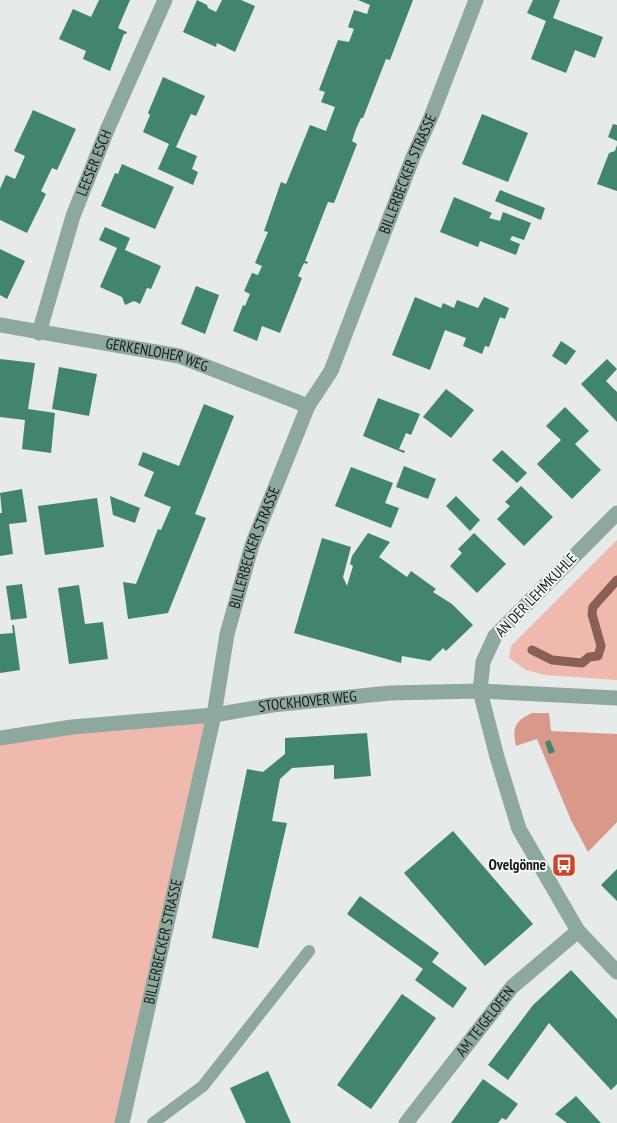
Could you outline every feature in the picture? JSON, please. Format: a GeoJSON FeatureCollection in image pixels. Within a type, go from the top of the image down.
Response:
{"type":"FeatureCollection","features":[{"type":"Feature","properties":{"kind":"street","name":"LEESER ESCH"},"geometry":{"type":"LineString","coordinates":[[39,333],[73,216],[108,128],[165,0]]}},
{"type":"Feature","properties":{"kind":"street","name":"BILLERBECKER STRASSE"},"geometry":{"type":"LineString","coordinates":[[122,1123],[214,715],[228,634],[252,545],[308,406],[330,371],[476,0]]}},
{"type":"Feature","properties":{"kind":"street","name":"GERKENLOHER WEG"},"geometry":{"type":"LineString","coordinates":[[0,325],[179,356],[308,406]]}},
{"type":"Feature","properties":{"kind":"street","name":"AN DER LEHMKUHLE"},"geometry":{"type":"LineString","coordinates":[[480,691],[483,662],[495,636],[617,512]]}},
{"type":"Feature","properties":{"kind":"street","name":"STOCKHOVER WEG"},"geometry":{"type":"LineString","coordinates":[[0,738],[72,727],[214,715],[272,705],[390,693],[480,691],[617,698]]}},
{"type":"Feature","properties":{"kind":"street"},"geometry":{"type":"LineString","coordinates":[[480,691],[497,757],[519,829],[578,931],[617,972]]}},
{"type":"Feature","properties":{"kind":"street","name":"AM TEIGELOFEN"},"geometry":{"type":"LineString","coordinates":[[406,1123],[512,988],[578,931]]}},
{"type":"Feature","properties":{"kind":"lane"},"geometry":{"type":"LineString","coordinates":[[153,1123],[204,1086],[309,951]]}},
{"type":"Feature","properties":{"kind":"shaded area"},"geometry":{"type":"Polygon","coordinates":[[[617,540],[617,680],[545,675],[526,670],[509,658],[511,646],[617,540]]]}},
{"type":"Feature","properties":{"kind":"shaded area"},"geometry":{"type":"Polygon","coordinates":[[[532,713],[549,713],[551,731],[617,734],[617,822],[588,852],[571,820],[537,739],[516,746],[514,734],[516,725],[532,713]]]}},
{"type":"Feature","properties":{"kind":"shaded area"},"geometry":{"type":"Polygon","coordinates":[[[214,715],[122,1123],[0,1123],[0,738],[214,715]]]}},
{"type":"Feature","properties":{"kind":"building"},"geometry":{"type":"Polygon","coordinates":[[[99,0],[130,0],[118,28],[127,32],[124,34],[110,71],[83,59],[86,51],[59,39],[73,9],[91,17],[99,0]]]}},
{"type":"Feature","properties":{"kind":"building"},"geometry":{"type":"Polygon","coordinates":[[[197,0],[216,12],[222,0],[241,0],[255,6],[235,52],[217,43],[216,47],[183,32],[197,0]]]}},
{"type":"Feature","properties":{"kind":"building"},"geometry":{"type":"Polygon","coordinates":[[[358,0],[413,0],[390,60],[386,59],[363,118],[361,118],[356,129],[352,141],[357,144],[334,203],[328,202],[305,261],[308,262],[307,264],[304,263],[298,276],[302,278],[280,333],[262,326],[257,341],[233,331],[243,305],[245,306],[250,294],[244,291],[252,273],[258,275],[262,266],[255,263],[268,232],[264,231],[281,182],[286,184],[310,125],[326,131],[335,107],[321,102],[325,92],[319,90],[338,40],[349,42],[354,29],[348,27],[354,10],[367,14],[370,5],[358,0]]]}},
{"type":"Feature","properties":{"kind":"building"},"geometry":{"type":"Polygon","coordinates":[[[533,0],[560,0],[553,18],[603,37],[595,58],[575,50],[566,73],[531,59],[546,21],[527,13],[533,0]]]}},
{"type":"Feature","properties":{"kind":"building"},"geometry":{"type":"Polygon","coordinates":[[[163,77],[205,96],[196,116],[191,114],[176,147],[197,156],[192,169],[198,172],[193,185],[158,169],[169,144],[143,132],[150,115],[148,113],[163,77]]]}},
{"type":"Feature","properties":{"kind":"building"},"geometry":{"type":"Polygon","coordinates":[[[33,110],[76,129],[57,170],[52,168],[41,191],[46,194],[27,233],[0,220],[0,189],[6,175],[15,179],[25,156],[14,151],[33,110]]]}},
{"type":"Feature","properties":{"kind":"building"},"geometry":{"type":"Polygon","coordinates":[[[482,114],[528,133],[508,182],[462,164],[482,114]]]}},
{"type":"Feature","properties":{"kind":"building"},"geometry":{"type":"Polygon","coordinates":[[[613,124],[617,125],[617,141],[608,137],[613,124]]]}},
{"type":"Feature","properties":{"kind":"building"},"geometry":{"type":"Polygon","coordinates":[[[617,145],[617,191],[597,184],[609,153],[615,151],[617,145]]]}},
{"type":"Feature","properties":{"kind":"building"},"geometry":{"type":"Polygon","coordinates":[[[122,164],[174,187],[155,229],[101,206],[115,173],[118,174],[122,164]]]}},
{"type":"Feature","properties":{"kind":"building"},"geometry":{"type":"Polygon","coordinates":[[[500,190],[545,208],[541,220],[495,201],[500,190]]]}},
{"type":"Feature","properties":{"kind":"building"},"geometry":{"type":"Polygon","coordinates":[[[454,197],[492,213],[489,218],[500,221],[503,212],[531,223],[524,240],[512,236],[510,240],[520,244],[516,255],[480,241],[478,247],[440,232],[454,197]]]}},
{"type":"Feature","properties":{"kind":"building"},"geometry":{"type":"Polygon","coordinates":[[[105,227],[130,238],[125,250],[161,266],[151,289],[147,288],[140,304],[134,301],[125,305],[122,297],[100,287],[117,248],[99,240],[105,227]]]}},
{"type":"Feature","properties":{"kind":"building"},"geometry":{"type":"Polygon","coordinates":[[[0,249],[25,261],[7,299],[0,295],[0,249]]]}},
{"type":"Feature","properties":{"kind":"building"},"geometry":{"type":"Polygon","coordinates":[[[196,286],[219,295],[205,334],[181,324],[196,286]]]}},
{"type":"Feature","properties":{"kind":"building"},"geometry":{"type":"Polygon","coordinates":[[[415,297],[441,308],[443,303],[454,308],[457,300],[478,308],[484,297],[509,308],[505,319],[500,317],[489,347],[485,346],[482,354],[463,346],[466,338],[445,330],[430,370],[392,355],[415,297]]]}},
{"type":"Feature","properties":{"kind":"building"},"geometry":{"type":"Polygon","coordinates":[[[561,341],[576,351],[566,365],[552,356],[561,341]]]}},
{"type":"Feature","properties":{"kind":"building"},"geometry":{"type":"Polygon","coordinates":[[[0,359],[35,363],[28,409],[55,413],[51,453],[22,449],[25,420],[0,417],[0,359]]]}},
{"type":"Feature","properties":{"kind":"building"},"geometry":{"type":"Polygon","coordinates":[[[607,359],[617,369],[606,381],[617,392],[617,422],[581,384],[607,359]]]}},
{"type":"Feature","properties":{"kind":"building"},"geometry":{"type":"Polygon","coordinates":[[[59,367],[97,374],[89,416],[52,409],[59,367]]]}},
{"type":"Feature","properties":{"kind":"building"},"geometry":{"type":"Polygon","coordinates":[[[446,389],[474,410],[451,438],[423,417],[446,389]]]}},
{"type":"Feature","properties":{"kind":"building"},"geometry":{"type":"Polygon","coordinates":[[[378,398],[420,414],[411,435],[406,433],[399,449],[405,451],[404,453],[363,436],[378,398]]]}},
{"type":"Feature","properties":{"kind":"building"},"geometry":{"type":"Polygon","coordinates":[[[204,404],[234,416],[195,514],[206,518],[168,613],[128,619],[123,582],[136,584],[158,529],[161,530],[171,507],[144,496],[154,472],[138,465],[143,452],[179,466],[204,404]]]}},
{"type":"Feature","properties":{"kind":"building"},"geometry":{"type":"Polygon","coordinates":[[[565,407],[589,431],[575,444],[601,470],[572,499],[537,464],[561,440],[546,426],[565,407]]]}},
{"type":"Feature","properties":{"kind":"building"},"geometry":{"type":"Polygon","coordinates":[[[502,450],[527,473],[517,483],[492,460],[502,450]]]}},
{"type":"Feature","properties":{"kind":"building"},"geometry":{"type":"Polygon","coordinates":[[[404,466],[436,479],[428,499],[396,487],[404,466]]]}},
{"type":"Feature","properties":{"kind":"building"},"geometry":{"type":"Polygon","coordinates":[[[351,467],[393,483],[385,503],[399,508],[391,528],[335,506],[351,467]]]}},
{"type":"Feature","properties":{"kind":"building"},"geometry":{"type":"Polygon","coordinates":[[[521,486],[553,517],[524,546],[497,519],[510,506],[505,502],[521,486]]]}},
{"type":"Feature","properties":{"kind":"building"},"geometry":{"type":"Polygon","coordinates":[[[22,489],[27,522],[9,524],[13,554],[0,556],[0,513],[2,513],[0,493],[22,489]]]}},
{"type":"Feature","properties":{"kind":"building"},"geometry":{"type":"Polygon","coordinates":[[[110,496],[140,508],[135,523],[113,515],[110,496]]]}},
{"type":"Feature","properties":{"kind":"building"},"geometry":{"type":"Polygon","coordinates":[[[456,496],[480,520],[470,531],[446,506],[456,496]]]}},
{"type":"Feature","properties":{"kind":"building"},"geometry":{"type":"Polygon","coordinates":[[[97,498],[104,547],[45,555],[38,506],[97,498]]]}},
{"type":"Feature","properties":{"kind":"building"},"geometry":{"type":"Polygon","coordinates":[[[368,533],[390,542],[379,557],[407,577],[411,571],[436,589],[433,592],[452,604],[473,625],[446,651],[443,648],[430,661],[402,656],[401,663],[294,633],[322,538],[351,547],[343,577],[347,586],[353,566],[350,564],[352,556],[368,533]]]}},
{"type":"Feature","properties":{"kind":"building"},"geometry":{"type":"Polygon","coordinates":[[[474,533],[506,564],[477,593],[450,566],[462,553],[458,549],[474,533]]]}},
{"type":"Feature","properties":{"kind":"building"},"geometry":{"type":"Polygon","coordinates":[[[22,584],[27,618],[11,620],[6,586],[22,584]]]}},
{"type":"Feature","properties":{"kind":"building"},"geometry":{"type":"Polygon","coordinates":[[[79,585],[85,624],[103,622],[108,659],[69,664],[58,588],[79,585]]]}},
{"type":"Feature","properties":{"kind":"building"},"geometry":{"type":"Polygon","coordinates":[[[12,625],[14,625],[20,670],[0,673],[0,634],[13,633],[12,625]]]}},
{"type":"Feature","properties":{"kind":"building"},"geometry":{"type":"Polygon","coordinates":[[[367,733],[371,776],[334,779],[334,765],[292,768],[280,779],[272,821],[287,823],[258,948],[212,938],[247,769],[263,772],[285,754],[285,738],[367,733]]]}},
{"type":"Feature","properties":{"kind":"building"},"geometry":{"type":"Polygon","coordinates":[[[550,740],[555,752],[549,754],[545,742],[550,740]]]}},
{"type":"Feature","properties":{"kind":"building"},"geometry":{"type":"Polygon","coordinates":[[[453,831],[533,924],[485,966],[404,873],[453,831]]]}},
{"type":"Feature","properties":{"kind":"building"},"geometry":{"type":"Polygon","coordinates":[[[617,869],[617,901],[601,885],[617,869]]]}},
{"type":"Feature","properties":{"kind":"building"},"geometry":{"type":"Polygon","coordinates":[[[360,896],[439,953],[432,962],[467,988],[453,1008],[415,980],[423,969],[347,914],[360,896]]]}},
{"type":"Feature","properties":{"kind":"building"},"geometry":{"type":"Polygon","coordinates":[[[571,970],[617,1019],[617,1084],[611,1090],[549,1023],[508,1080],[488,1065],[533,1005],[571,970]]]}},
{"type":"Feature","properties":{"kind":"building"},"geometry":{"type":"Polygon","coordinates":[[[402,994],[436,1018],[371,1109],[337,1085],[402,994]]]}},
{"type":"Feature","properties":{"kind":"building"},"geometry":{"type":"Polygon","coordinates":[[[268,1071],[291,1123],[246,1123],[230,1088],[268,1071]]]}},
{"type":"Feature","properties":{"kind":"building"},"geometry":{"type":"Polygon","coordinates":[[[483,1079],[518,1104],[506,1120],[502,1118],[498,1123],[451,1123],[483,1079]]]}},
{"type":"Feature","properties":{"kind":"building"},"geometry":{"type":"Polygon","coordinates":[[[576,1096],[601,1123],[567,1123],[555,1114],[576,1096]]]}},
{"type":"Feature","properties":{"kind":"waterway"},"geometry":{"type":"LineString","coordinates":[[532,650],[552,660],[582,663],[589,657],[598,656],[601,646],[592,614],[593,607],[617,580]]}},
{"type":"Feature","properties":{"kind":"place","name":"Ovelgönne"},"geometry":{"type":"Point","coordinates":[564,865]}}]}
